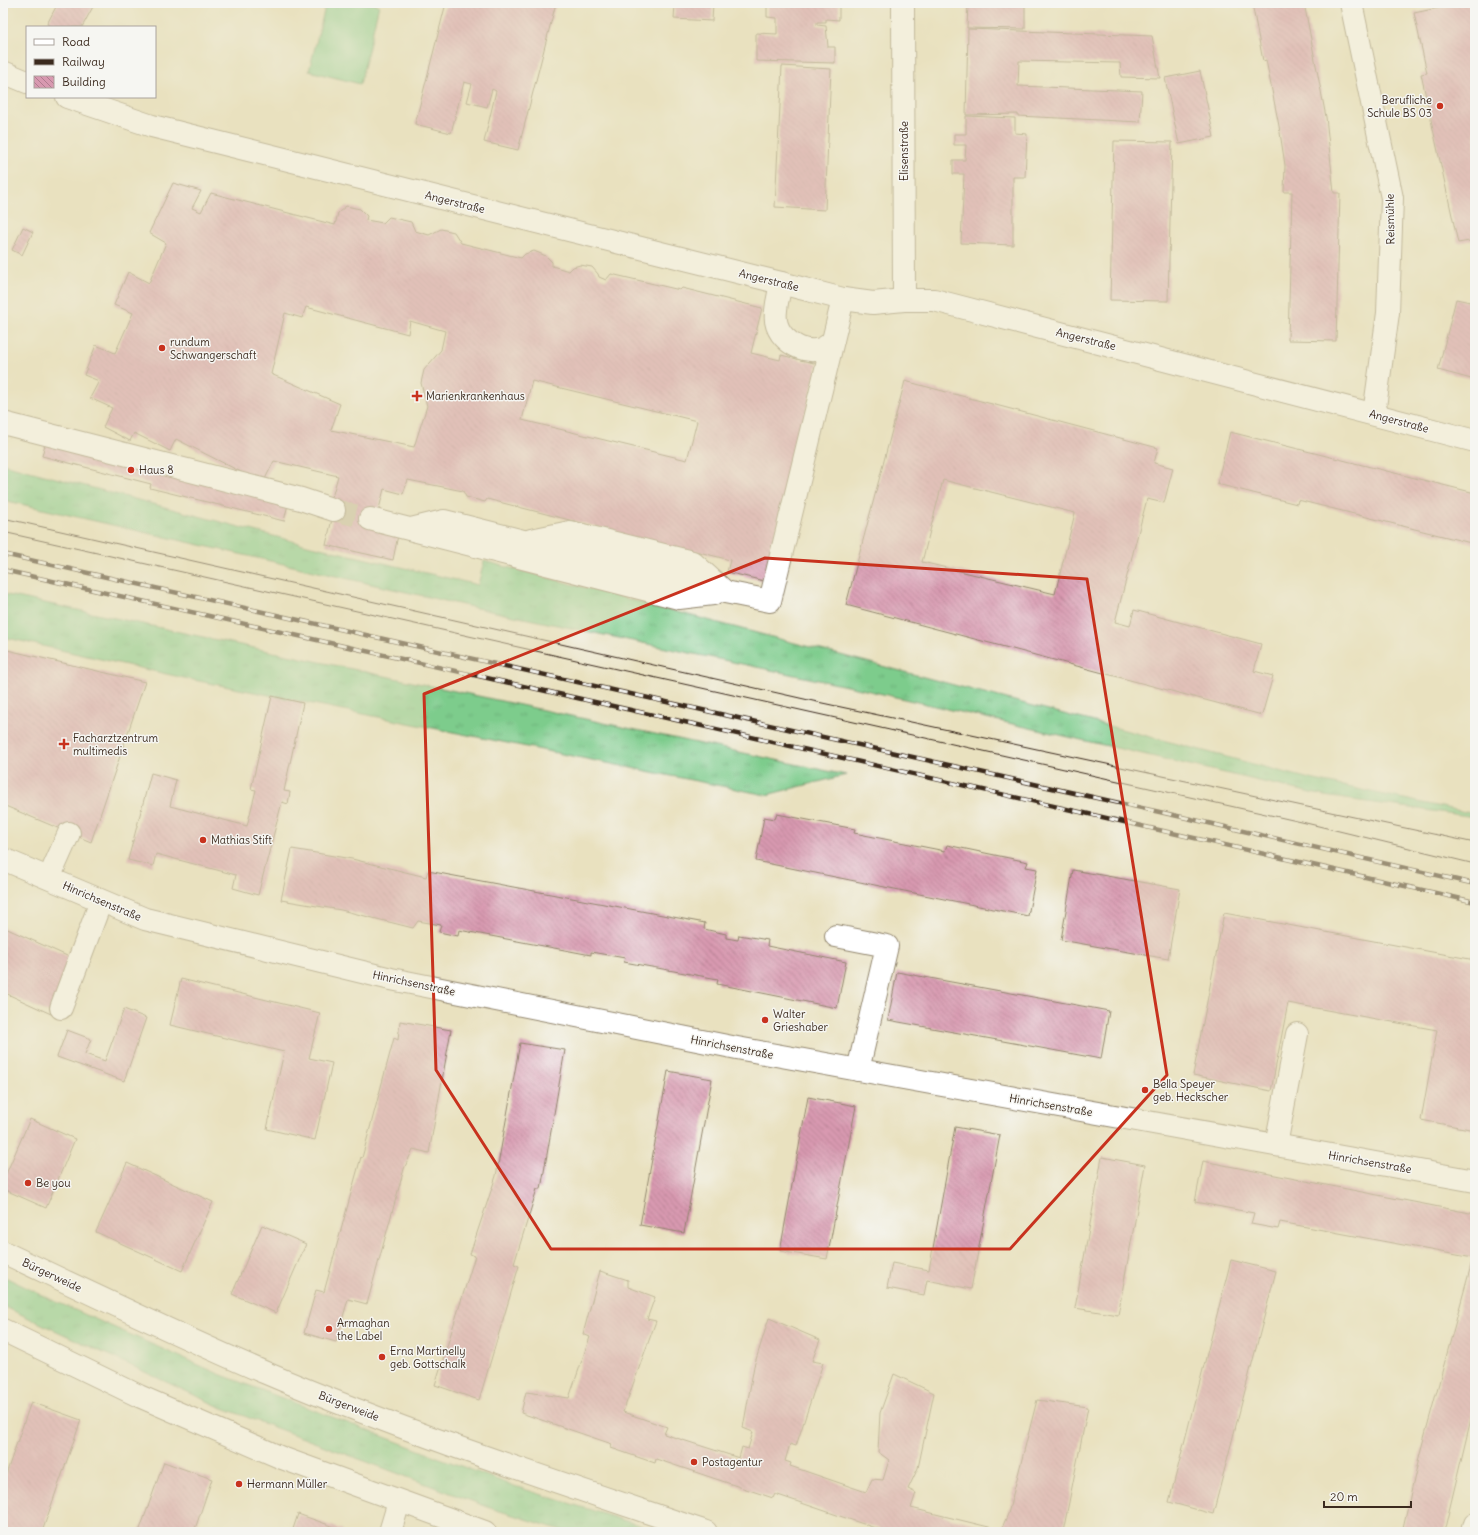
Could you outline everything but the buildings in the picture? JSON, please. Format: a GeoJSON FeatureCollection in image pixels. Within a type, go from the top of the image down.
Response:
{"type":"FeatureCollection","features":[{"type":"Feature","properties":{"kind":"street","name":"Elisenstraße"},"geometry":{"type":"LineString","coordinates":[[903,3],[904,300]]}},
{"type":"Feature","properties":{"kind":"street","name":"Reismühle"},"geometry":{"type":"LineString","coordinates":[[1351,3],[1392,198],[1388,313],[1374,414]]}},
{"type":"Feature","properties":{"kind":"street"},"geometry":{"type":"LineString","coordinates":[[3,72],[26,82]]}},
{"type":"Feature","properties":{"kind":"street","name":"Angerstraße"},"geometry":{"type":"LineString","coordinates":[[70,98],[152,126],[782,284],[843,298],[873,303],[904,300],[934,300],[1475,441]]}},
{"type":"Feature","properties":{"kind":"street"},"geometry":{"type":"LineString","coordinates":[[782,284],[775,320],[784,339],[797,347],[813,350],[826,347],[833,340]]}},
{"type":"Feature","properties":{"kind":"street"},"geometry":{"type":"LineString","coordinates":[[370,519],[679,598],[725,592],[770,601],[843,298]]}},
{"type":"Feature","properties":{"kind":"street"},"geometry":{"type":"LineString","coordinates":[[3,423],[301,499],[334,510]]}},
{"type":"Feature","properties":{"kind":"street"},"geometry":{"type":"LineString","coordinates":[[411,529],[444,520],[526,541],[570,532],[692,562],[725,592]]}},
{"type":"Feature","properties":{"kind":"street"},"geometry":{"type":"LineString","coordinates":[[49,878],[69,833]]}},
{"type":"Feature","properties":{"kind":"street","name":"Hinrichsenstraße"},"geometry":{"type":"LineString","coordinates":[[3,859],[145,919],[391,979],[729,1046],[1475,1181]]}},
{"type":"Feature","properties":{"kind":"street"},"geometry":{"type":"LineString","coordinates":[[61,1008],[102,901]]}},
{"type":"Feature","properties":{"kind":"street"},"geometry":{"type":"LineString","coordinates":[[836,936],[887,946],[858,1070]]}},
{"type":"Feature","properties":{"kind":"street"},"geometry":{"type":"LineString","coordinates":[[1276,1145],[1297,1034]]}},
{"type":"Feature","properties":{"kind":"street","name":"Bürgerweide"},"geometry":{"type":"LineString","coordinates":[[3,1252],[178,1334],[266,1373],[350,1407],[479,1455],[706,1532]]}},
{"type":"Feature","properties":{"kind":"street"},"geometry":{"type":"LineString","coordinates":[[4,1333],[139,1396],[282,1458],[484,1532]]}},
{"type":"Feature","properties":{"kind":"street"},"geometry":{"type":"LineString","coordinates":[[390,1532],[399,1502]]}},
{"type":"Feature","properties":{"kind":"street"},"geometry":{"type":"LineString","coordinates":[[1473,1532],[1475,1524]]}},
{"type":"Feature","properties":{"kind":"highlighted area"},"geometry":{"type":"Polygon","coordinates":[[[765,558],[1087,579],[1167,1075],[1010,1249],[551,1249],[436,1070],[424,694],[765,558]]]}},
{"type":"Feature","properties":{"kind":"green space"},"geometry":{"type":"Polygon","coordinates":[[[326,3],[369,3],[379,5],[360,84],[309,71],[326,3]]]}},
{"type":"Feature","properties":{"kind":"green space"},"geometry":{"type":"Polygon","coordinates":[[[3,464],[311,546],[478,585],[484,561],[1310,779],[1475,814],[1475,817],[1324,796],[861,689],[476,608],[3,500],[3,464]]]}},
{"type":"Feature","properties":{"kind":"green space"},"geometry":{"type":"Polygon","coordinates":[[[3,594],[846,775],[766,795],[184,678],[3,637],[3,594]]]}},
{"type":"Feature","properties":{"kind":"green space"},"geometry":{"type":"Polygon","coordinates":[[[3,1276],[50,1299],[219,1374],[511,1485],[661,1532],[568,1532],[493,1509],[220,1407],[3,1306],[3,1276]]]}},
{"type":"Feature","properties":{"kind":"tunnel"},"geometry":{"type":"LineString","coordinates":[[334,510],[370,519]]}},
{"type":"Feature","properties":{"kind":"tram line"},"geometry":{"type":"LineString","coordinates":[[3,518],[813,701],[1475,843]]}},
{"type":"Feature","properties":{"kind":"tram line"},"geometry":{"type":"LineString","coordinates":[[3,532],[1306,823],[1475,864]]}},
{"type":"Feature","properties":{"kind":"railway"},"geometry":{"type":"LineString","coordinates":[[3,554],[1182,817],[1475,884]]}},
{"type":"Feature","properties":{"kind":"railway"},"geometry":{"type":"LineString","coordinates":[[3,570],[698,725],[1475,902]]}},
{"type":"Feature","properties":{"kind":"place","name":"Berufliche Schule BS 03"},"geometry":{"type":"Point","coordinates":[1440,106]}},
{"type":"Feature","properties":{"kind":"place","name":"rundum Schwangerschaft"},"geometry":{"type":"Point","coordinates":[162,348]}},
{"type":"Feature","properties":{"kind":"place","name":"Marienkrankenhaus"},"geometry":{"type":"Point","coordinates":[417,396]}},
{"type":"Feature","properties":{"kind":"place","name":"Haus 8"},"geometry":{"type":"Point","coordinates":[131,470]}},
{"type":"Feature","properties":{"kind":"place","name":"Facharztzentrum multimedis"},"geometry":{"type":"Point","coordinates":[64,744]}},
{"type":"Feature","properties":{"kind":"place","name":"Mathias Stift"},"geometry":{"type":"Point","coordinates":[203,840]}},
{"type":"Feature","properties":{"kind":"place","name":"Walter Grieshaber"},"geometry":{"type":"Point","coordinates":[765,1020]}},
{"type":"Feature","properties":{"kind":"place","name":"Bella Speyer geb. Heckscher"},"geometry":{"type":"Point","coordinates":[1145,1090]}},
{"type":"Feature","properties":{"kind":"place","name":"Be you"},"geometry":{"type":"Point","coordinates":[28,1183]}},
{"type":"Feature","properties":{"kind":"place","name":"Armaghan the Label"},"geometry":{"type":"Point","coordinates":[329,1329]}},
{"type":"Feature","properties":{"kind":"place","name":"Erna Martinelly geb. Gottschalk"},"geometry":{"type":"Point","coordinates":[382,1357]}},
{"type":"Feature","properties":{"kind":"place","name":"Postagentur"},"geometry":{"type":"Point","coordinates":[694,1462]}},
{"type":"Feature","properties":{"kind":"place","name":"Hermann Müller"},"geometry":{"type":"Point","coordinates":[239,1484]}}]}
